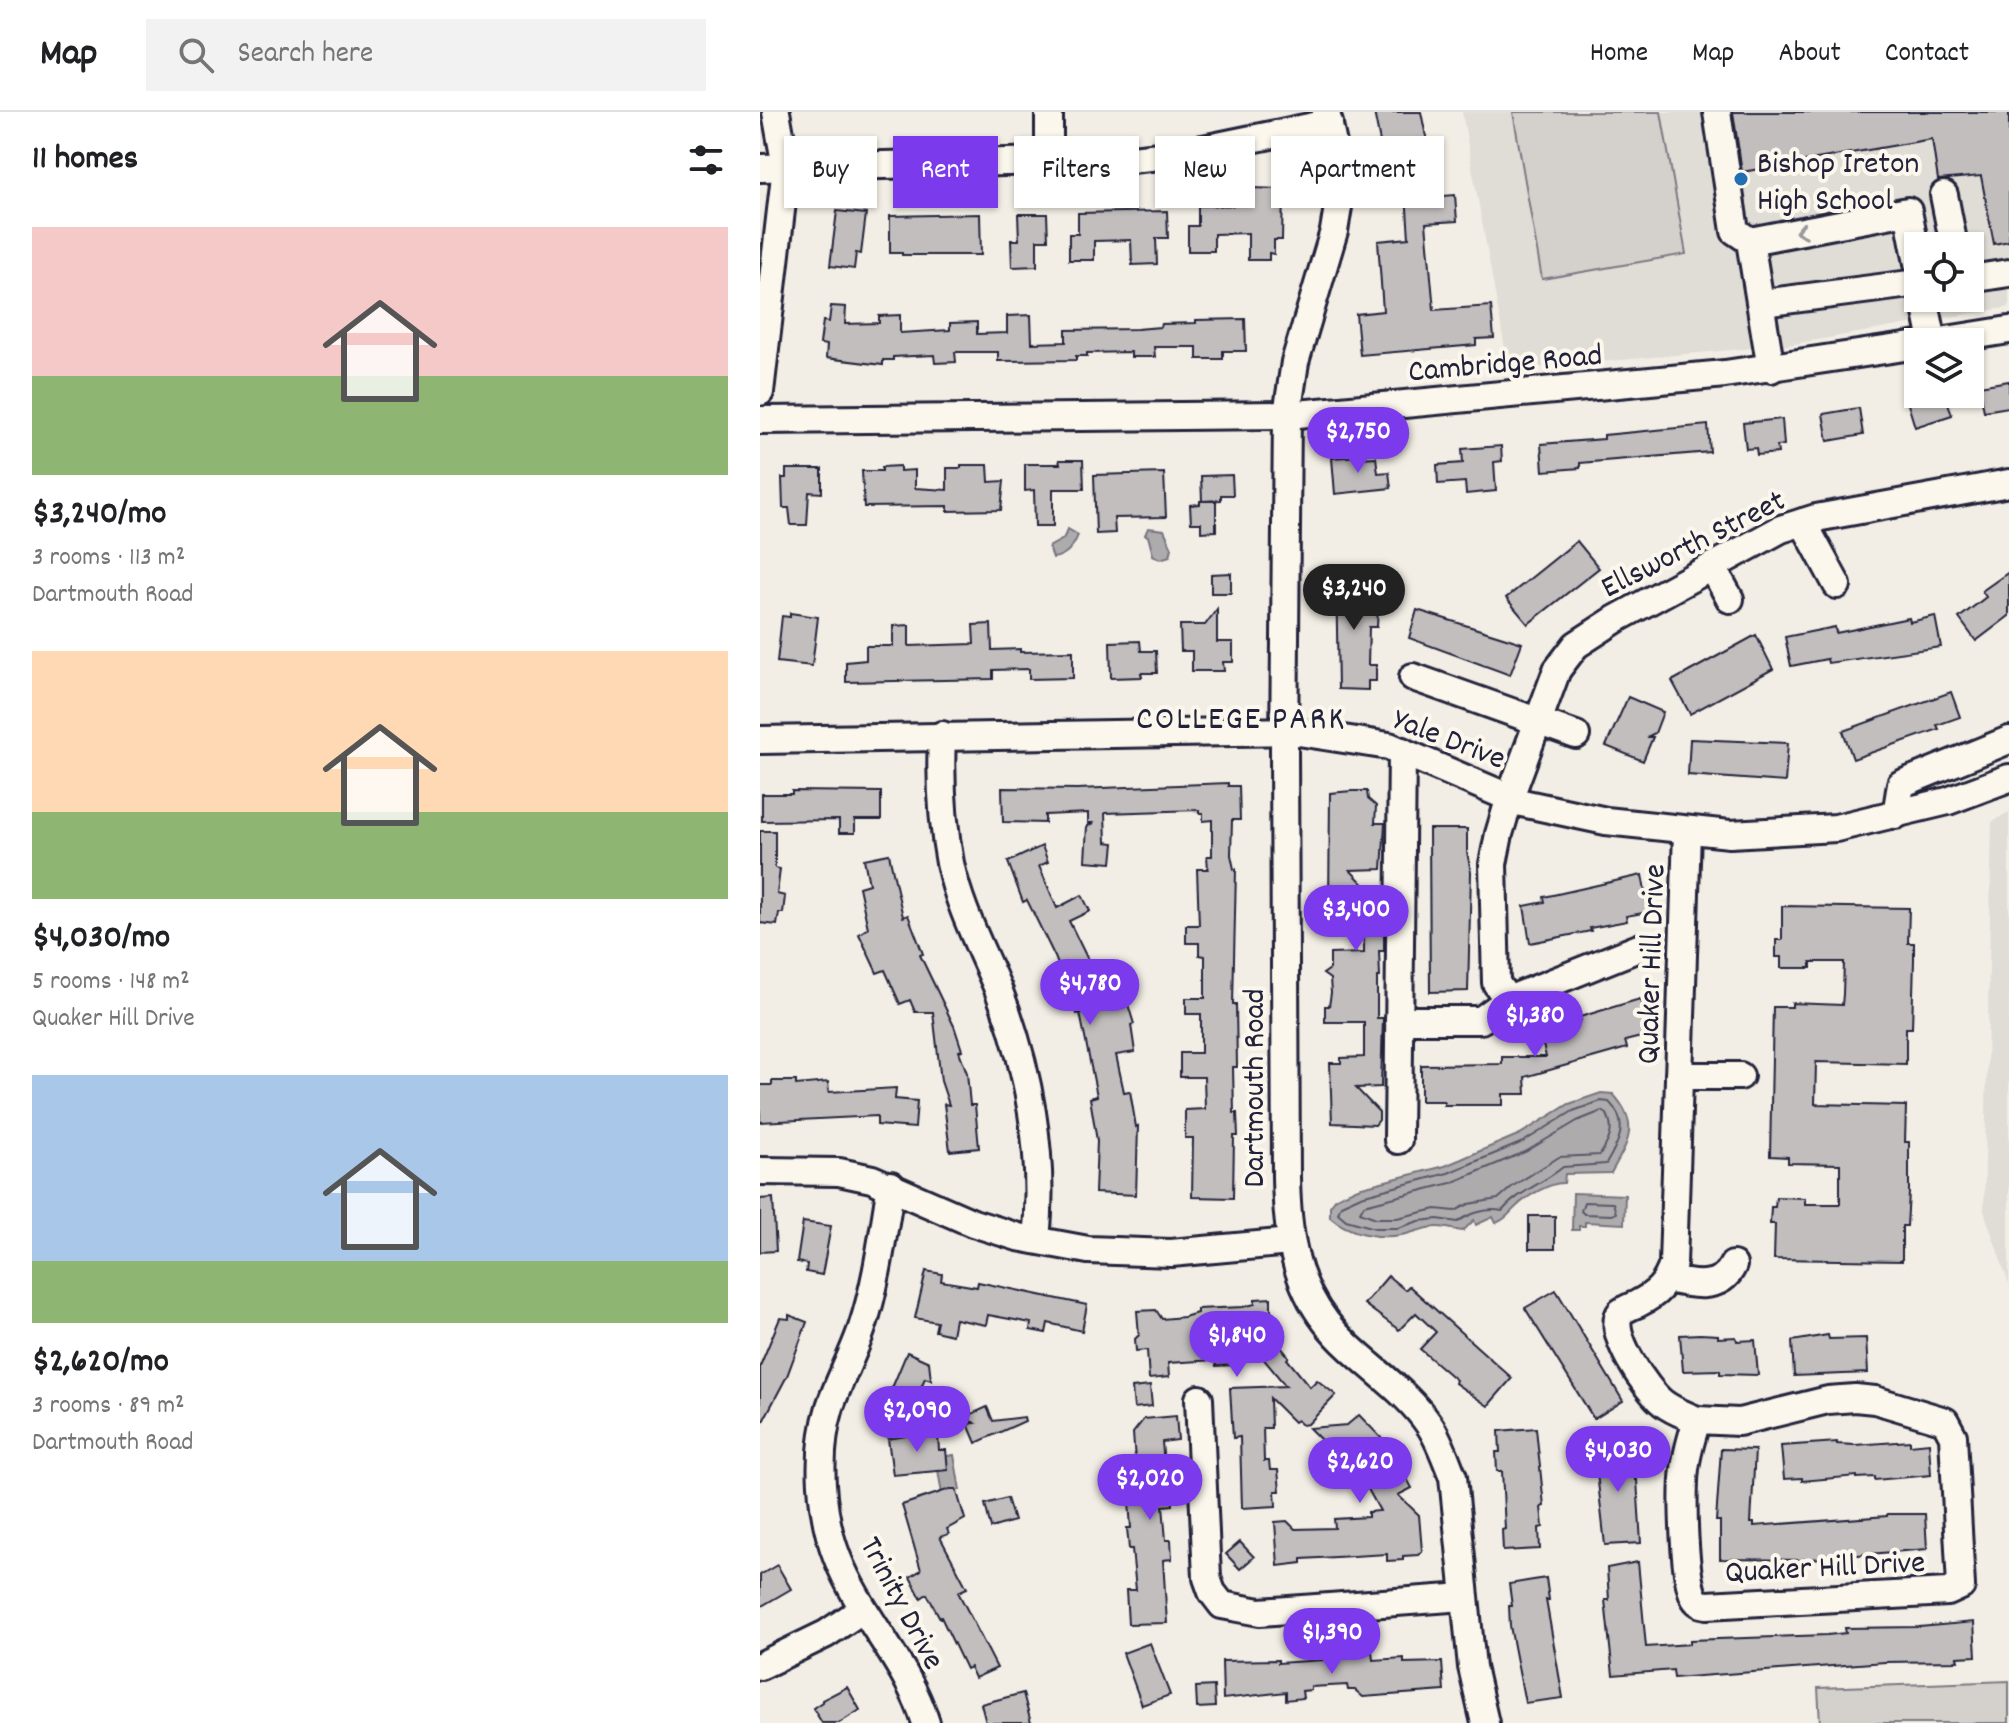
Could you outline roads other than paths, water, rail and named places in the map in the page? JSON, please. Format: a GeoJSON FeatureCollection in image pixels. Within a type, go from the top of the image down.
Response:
{"type":"FeatureCollection","features":[{"type":"Feature","properties":{"kind":"street"},"geometry":{"type":"LineString","coordinates":[[760,392],[776,112]]}},
{"type":"Feature","properties":{"kind":"street"},"geometry":{"type":"LineString","coordinates":[[1049,112],[1049,136]]}},
{"type":"Feature","properties":{"kind":"street"},"geometry":{"type":"LineString","coordinates":[[1717,112],[1735,231],[1750,241],[1908,211],[1912,232]]}},
{"type":"Feature","properties":{"kind":"street"},"geometry":{"type":"LineString","coordinates":[[1139,158],[1179,154],[1328,118]]}},
{"type":"Feature","properties":{"kind":"street","name":"Dartmouth Road"},"geometry":{"type":"LineString","coordinates":[[1328,118],[1338,167],[1339,201],[1334,231],[1295,362],[1287,415],[1284,731],[1286,1177],[1290,1242],[1301,1277],[1327,1324],[1364,1362],[1414,1405],[1431,1427],[1453,1477],[1472,1667],[1485,1723]]}},
{"type":"Feature","properties":{"kind":"street"},"geometry":{"type":"LineString","coordinates":[[773,168],[1014,163]]}},
{"type":"Feature","properties":{"kind":"street"},"geometry":{"type":"LineString","coordinates":[[1944,195],[1951,232]]}},
{"type":"Feature","properties":{"kind":"street"},"geometry":{"type":"LineString","coordinates":[[1750,241],[1771,369]]}},
{"type":"Feature","properties":{"kind":"street"},"geometry":{"type":"LineString","coordinates":[[1984,277],[2009,273]]}},
{"type":"Feature","properties":{"kind":"street"},"geometry":{"type":"LineString","coordinates":[[1762,303],[1904,285]]}},
{"type":"Feature","properties":{"kind":"street"},"geometry":{"type":"LineString","coordinates":[[1984,334],[2009,330]]}},
{"type":"Feature","properties":{"kind":"street","name":"Cambridge Road"},"geometry":{"type":"LineString","coordinates":[[760,420],[1287,415],[1771,369],[1904,347]]}},
{"type":"Feature","properties":{"kind":"street","name":"Ellsworth Street"},"geometry":{"type":"LineString","coordinates":[[1508,1000],[1496,983],[1493,864],[1510,797],[1538,720],[1557,670],[1576,645],[1616,619],[1781,529],[1803,522],[2009,483]]}},
{"type":"Feature","properties":{"kind":"street"},"geometry":{"type":"LineString","coordinates":[[1803,522],[1837,585]]}},
{"type":"Feature","properties":{"kind":"street"},"geometry":{"type":"LineString","coordinates":[[1712,566],[1730,599]]}},
{"type":"Feature","properties":{"kind":"street"},"geometry":{"type":"LineString","coordinates":[[1413,677],[1576,735]]}},
{"type":"Feature","properties":{"kind":"street","name":"Yale Drive"},"geometry":{"type":"LineString","coordinates":[[760,740],[1284,731],[1374,742],[1522,803],[1606,821],[1730,834],[1836,828],[1948,801],[2009,778]]}},
{"type":"Feature","properties":{"kind":"street"},"geometry":{"type":"LineString","coordinates":[[942,735],[943,813],[951,865],[962,904],[1011,1024],[1032,1120],[1040,1189],[1036,1240]]}},
{"type":"Feature","properties":{"kind":"street"},"geometry":{"type":"LineString","coordinates":[[1896,815],[1901,784],[2009,740]]}},
{"type":"Feature","properties":{"kind":"street"},"geometry":{"type":"LineString","coordinates":[[1398,1140],[1402,751]]}},
{"type":"Feature","properties":{"kind":"street","name":"Quaker Hill Drive"},"geometry":{"type":"LineString","coordinates":[[1687,831],[1673,1264],[1668,1279],[1656,1295],[1622,1311],[1616,1333],[1653,1394],[1665,1405],[1697,1420],[1739,1422],[1828,1400],[1855,1398],[1875,1400],[1945,1421],[1953,1436],[1961,1586],[1948,1592],[1698,1603],[1693,1597],[1687,1570],[1682,1493],[1689,1445],[1697,1420]]}},
{"type":"Feature","properties":{"kind":"street"},"geometry":{"type":"LineString","coordinates":[[1399,1020],[1481,1020],[1508,1000],[1641,947]]}},
{"type":"Feature","properties":{"kind":"street"},"geometry":{"type":"LineString","coordinates":[[1679,1076],[1740,1076]]}},
{"type":"Feature","properties":{"kind":"street"},"geometry":{"type":"LineString","coordinates":[[760,1171],[839,1172],[891,1185],[955,1216],[1036,1240],[1115,1252],[1171,1253],[1290,1242]]}},
{"type":"Feature","properties":{"kind":"street","name":"Trinity Drive"},"geometry":{"type":"LineString","coordinates":[[891,1185],[877,1270],[862,1328],[829,1410],[823,1445],[823,1495],[836,1555],[863,1609],[902,1668],[926,1723]]}},
{"type":"Feature","properties":{"kind":"street"},"geometry":{"type":"LineString","coordinates":[[1668,1279],[1689,1284],[1720,1282],[1728,1276],[1733,1265]]}},
{"type":"Feature","properties":{"kind":"street"},"geometry":{"type":"LineString","coordinates":[[1199,1399],[1207,1578],[1212,1592],[1222,1605],[1260,1612],[1464,1597]]}},
{"type":"Feature","properties":{"kind":"street"},"geometry":{"type":"LineString","coordinates":[[760,1666],[826,1634],[863,1609]]}},
{"type":"Feature","properties":{"kind":"water"},"geometry":{"type":"Polygon","coordinates":[[[1148,528],[1164,530],[1172,548],[1170,556],[1160,559],[1153,555],[1148,536],[1145,535],[1148,528]]]}},
{"type":"Feature","properties":{"kind":"water"},"geometry":{"type":"Polygon","coordinates":[[[1068,529],[1078,535],[1072,547],[1053,558],[1049,547],[1063,539],[1068,529]]]}},
{"type":"Feature","properties":{"kind":"water"},"geometry":{"type":"Polygon","coordinates":[[[1601,1093],[1613,1094],[1622,1105],[1629,1124],[1626,1143],[1611,1173],[1565,1174],[1564,1183],[1533,1194],[1500,1221],[1496,1223],[1493,1217],[1476,1225],[1474,1220],[1463,1231],[1438,1227],[1401,1235],[1373,1235],[1354,1231],[1330,1217],[1330,1206],[1336,1198],[1358,1188],[1445,1166],[1520,1134],[1569,1104],[1601,1093]]]}},
{"type":"Feature","properties":{"kind":"water"},"geometry":{"type":"Polygon","coordinates":[[[1573,1193],[1625,1195],[1624,1224],[1585,1222],[1579,1230],[1572,1230],[1573,1193]]]}},
{"type":"Feature","properties":{"kind":"water"},"geometry":{"type":"Polygon","coordinates":[[[954,1455],[960,1490],[942,1494],[936,1458],[954,1455]]]}},
{"type":"Feature","properties":{"kind":"place","name":"Bishop Ireton High School"},"geometry":{"type":"Point","coordinates":[1741,179]}},
{"type":"Feature","properties":{"kind":"district","name":"COLLEGE PARK"},"geometry":{"type":"Point","coordinates":[1241,716]}}]}
